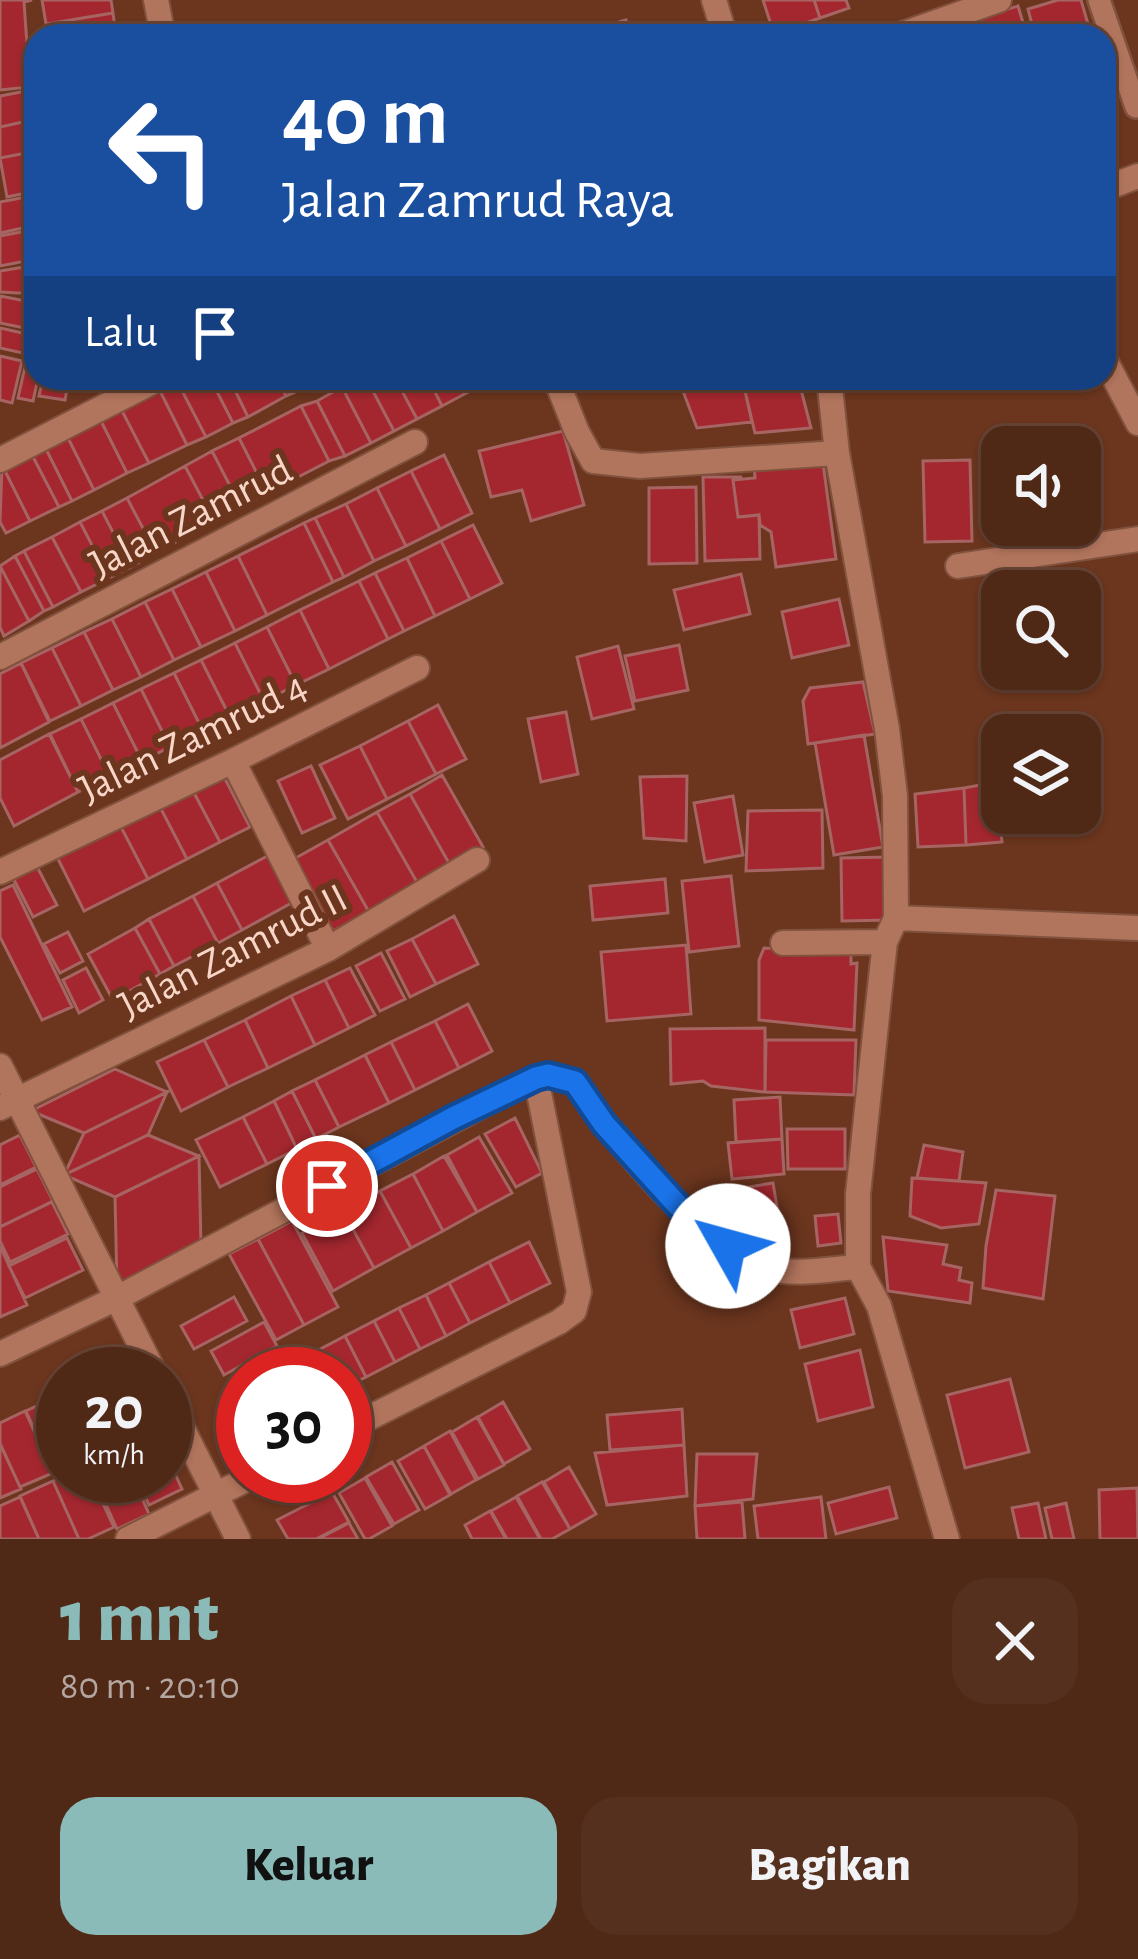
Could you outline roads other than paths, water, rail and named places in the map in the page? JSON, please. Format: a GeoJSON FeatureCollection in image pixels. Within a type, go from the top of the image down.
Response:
{"type":"FeatureCollection","features":[{"type":"Feature","properties":{"kind":"street"},"geometry":{"type":"LineString","coordinates":[[945,24],[999,0]]}},
{"type":"Feature","properties":{"kind":"street"},"geometry":{"type":"LineString","coordinates":[[1116,381],[1138,423]]}},
{"type":"Feature","properties":{"kind":"street"},"geometry":{"type":"LineString","coordinates":[[0,460],[137,390]]}},
{"type":"Feature","properties":{"kind":"street"},"geometry":{"type":"LineString","coordinates":[[560,390],[592,461],[640,466],[837,453]]}},
{"type":"Feature","properties":{"kind":"street"},"geometry":{"type":"LineString","coordinates":[[831,390],[837,453],[895,796],[896,918],[885,942],[858,1193],[858,1267],[879,1306],[947,1539]]}},
{"type":"Feature","properties":{"kind":"street","name":"Jalan Zamrud"},"geometry":{"type":"LineString","coordinates":[[0,657],[415,442]]}},
{"type":"Feature","properties":{"kind":"street"},"geometry":{"type":"LineString","coordinates":[[958,566],[1138,539]]}},
{"type":"Feature","properties":{"kind":"street","name":"Jalan Zamrud 4"},"geometry":{"type":"LineString","coordinates":[[0,872],[417,668]]}},
{"type":"Feature","properties":{"kind":"street"},"geometry":{"type":"LineString","coordinates":[[232,761],[328,949]]}},
{"type":"Feature","properties":{"kind":"street","name":"Jalan Zamrud II"},"geometry":{"type":"LineString","coordinates":[[9,1104],[328,949],[477,860]]}},
{"type":"Feature","properties":{"kind":"street"},"geometry":{"type":"LineString","coordinates":[[896,918],[1138,928]]}},
{"type":"Feature","properties":{"kind":"street"},"geometry":{"type":"LineString","coordinates":[[783,943],[885,942]]}},
{"type":"Feature","properties":{"kind":"street"},"geometry":{"type":"LineString","coordinates":[[0,1066],[9,1104],[142,1347]]}},
{"type":"Feature","properties":{"kind":"street"},"geometry":{"type":"LineString","coordinates":[[0,1354],[542,1076],[575,1082],[604,1124],[698,1227],[751,1262],[770,1269],[808,1271],[858,1267]]}},
{"type":"Feature","properties":{"kind":"street"},"geometry":{"type":"LineString","coordinates":[[372,1416],[574,1311],[579,1292],[542,1076]]}},
{"type":"Feature","properties":{"kind":"street"},"geometry":{"type":"LineString","coordinates":[[192,1449],[238,1539]]}},
{"type":"Feature","properties":{"kind":"street"},"geometry":{"type":"LineString","coordinates":[[128,1539],[215,1495]]}},
{"type":"Feature","properties":{"kind":"lane"},"geometry":{"type":"LineString","coordinates":[[1116,49],[1136,107]]}}]}
